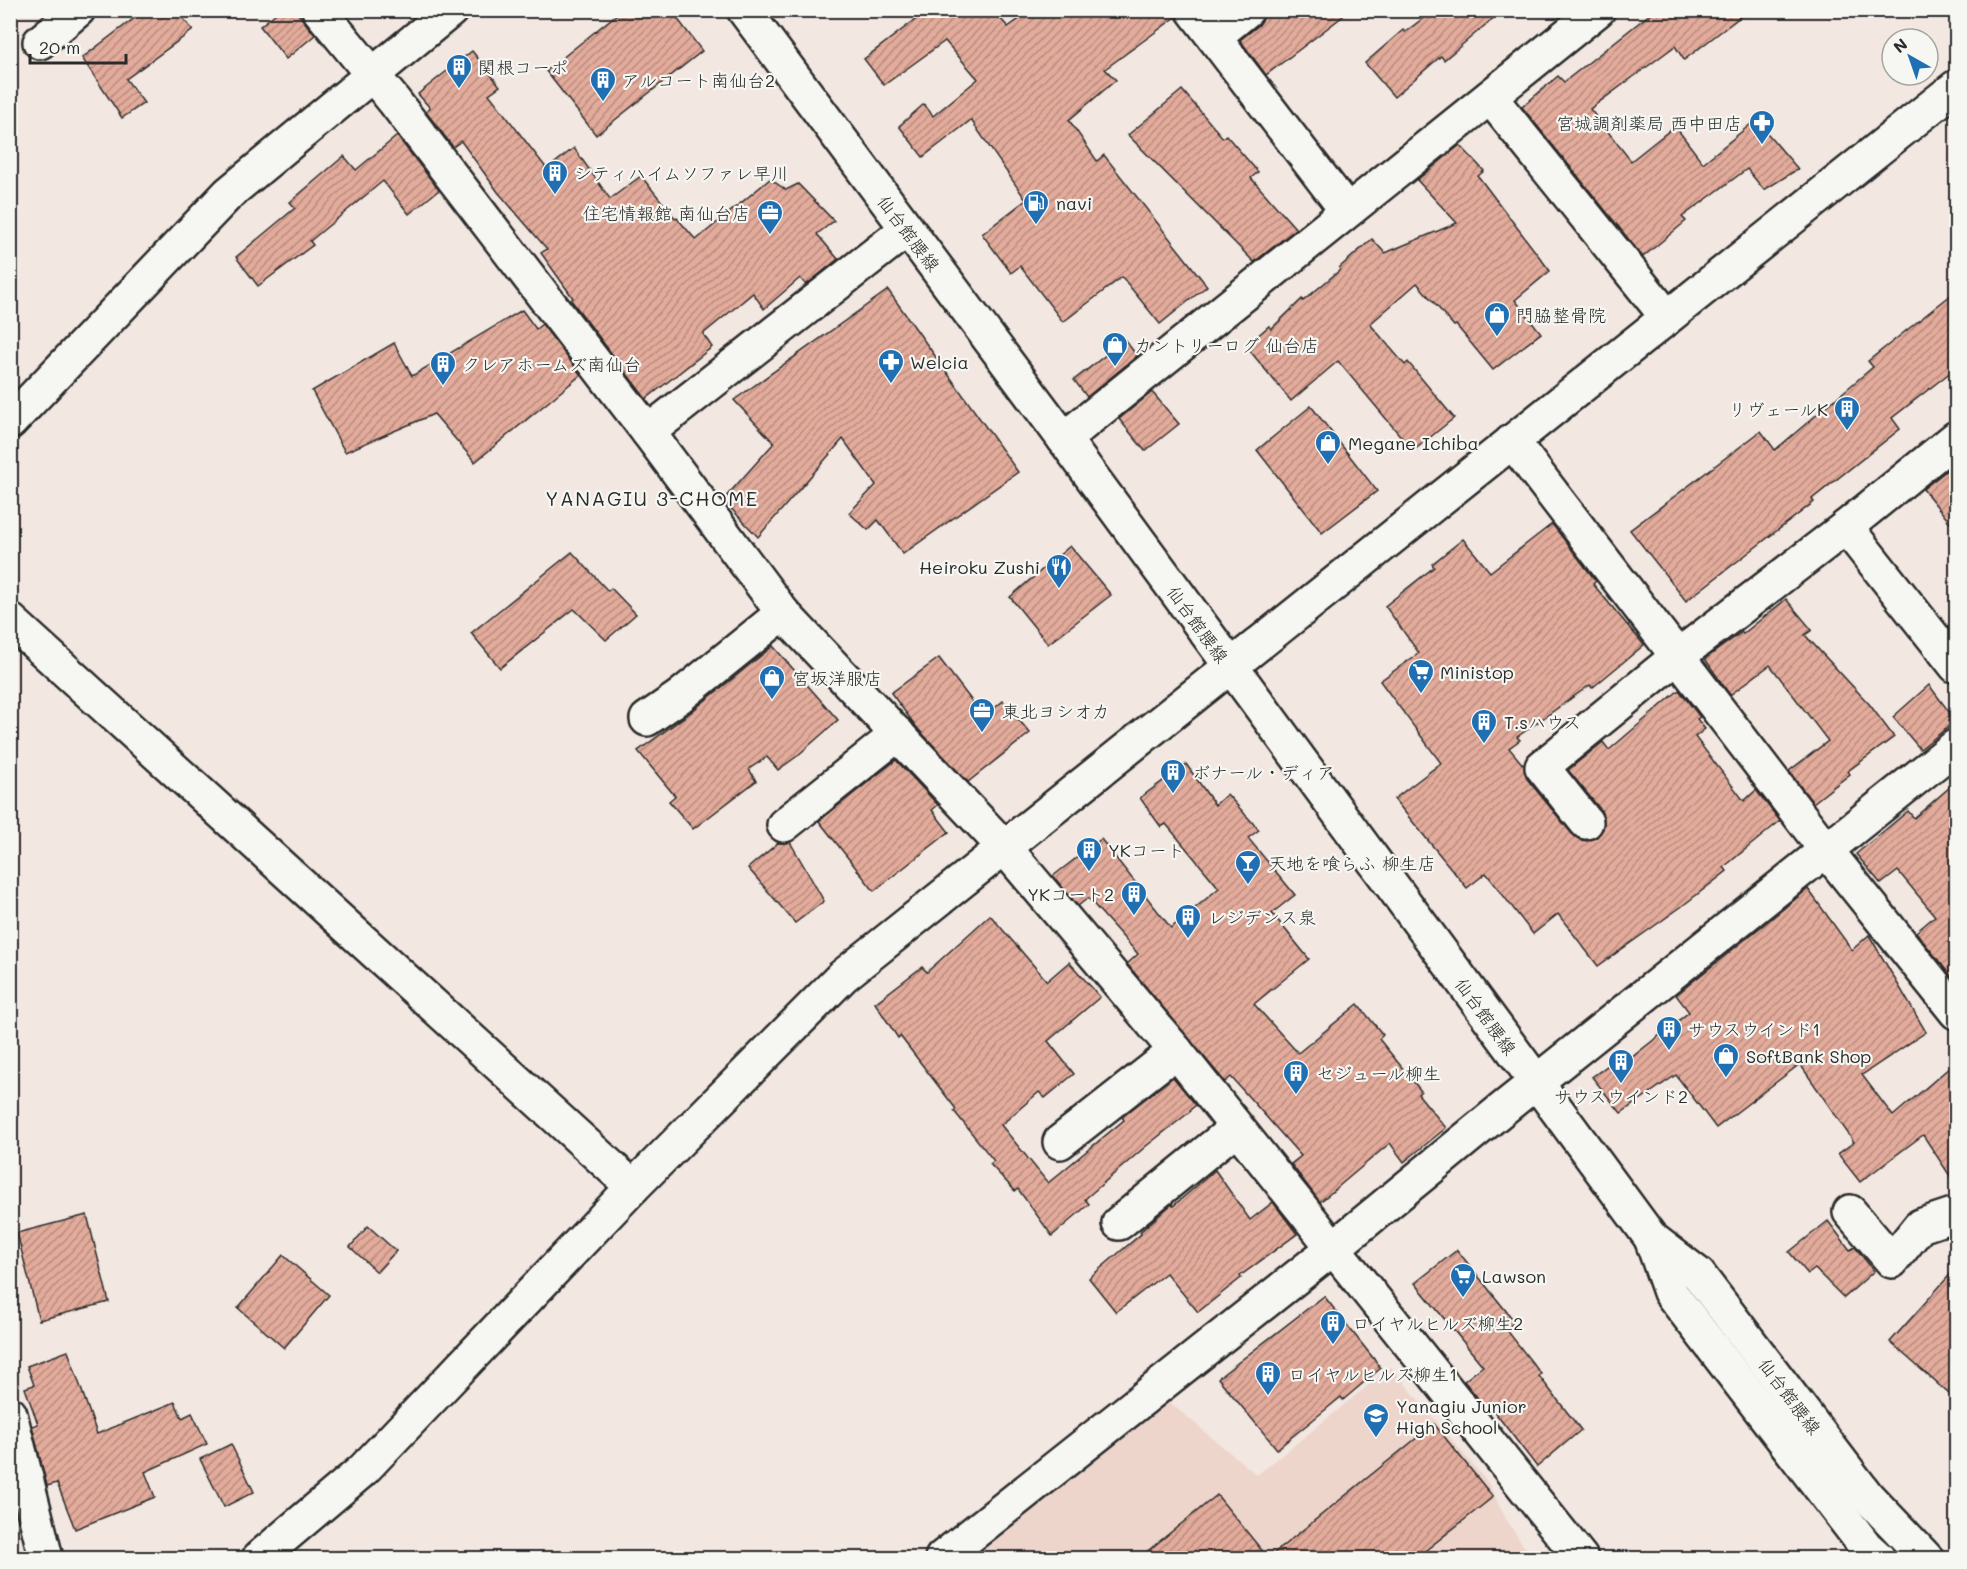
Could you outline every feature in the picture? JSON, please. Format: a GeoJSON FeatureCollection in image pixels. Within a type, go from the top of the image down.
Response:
{"type":"FeatureCollection","features":[{"type":"Feature","properties":{"kind":"street"},"geometry":{"type":"LineString","coordinates":[[40,42],[78,10]]}},
{"type":"Feature","properties":{"kind":"street"},"geometry":{"type":"LineString","coordinates":[[319,10],[374,75],[648,432],[783,613],[1004,847],[1176,1051],[1581,1558]]}},
{"type":"Feature","properties":{"kind":"street"},"geometry":{"type":"LineString","coordinates":[[10,422],[229,193],[452,10]]}},
{"type":"Feature","properties":{"kind":"street","name":"仙台館腰線"},"geometry":{"type":"LineString","coordinates":[[744,10],[1064,439],[1651,1238],[1698,1274],[1860,1487],[1926,1558]]}},
{"type":"Feature","properties":{"kind":"street"},"geometry":{"type":"LineString","coordinates":[[1193,10],[1347,211]]}},
{"type":"Feature","properties":{"kind":"street"},"geometry":{"type":"LineString","coordinates":[[1214,37],[1247,10]]}},
{"type":"Feature","properties":{"kind":"street"},"geometry":{"type":"LineString","coordinates":[[1064,439],[1598,10]]}},
{"type":"Feature","properties":{"kind":"street"},"geometry":{"type":"LineString","coordinates":[[259,1558],[363,1470],[633,1187],[843,976],[1956,87]]}},
{"type":"Feature","properties":{"kind":"street"},"geometry":{"type":"LineString","coordinates":[[1490,97],[1667,316]]}},
{"type":"Feature","properties":{"kind":"street"},"geometry":{"type":"LineString","coordinates":[[648,432],[906,230]]}},
{"type":"Feature","properties":{"kind":"street"},"geometry":{"type":"LineString","coordinates":[[1586,822],[1542,767],[1678,656],[1846,527],[1956,438]]}},
{"type":"Feature","properties":{"kind":"street"},"geometry":{"type":"LineString","coordinates":[[1512,441],[1826,850],[1956,1012]]}},
{"type":"Feature","properties":{"kind":"street"},"geometry":{"type":"LineString","coordinates":[[1846,527],[1956,666]]}},
{"type":"Feature","properties":{"kind":"street"},"geometry":{"type":"LineString","coordinates":[[647,718],[680,697],[783,613]]}},
{"type":"Feature","properties":{"kind":"street"},"geometry":{"type":"LineString","coordinates":[[10,620],[633,1187]]}},
{"type":"Feature","properties":{"kind":"street"},"geometry":{"type":"LineString","coordinates":[[784,825],[898,734]]}},
{"type":"Feature","properties":{"kind":"street"},"geometry":{"type":"LineString","coordinates":[[942,1558],[1332,1249],[1535,1083],[1956,746]]}},
{"type":"Feature","properties":{"kind":"street"},"geometry":{"type":"LineString","coordinates":[[1060,1142],[1176,1051]]}},
{"type":"Feature","properties":{"kind":"street"},"geometry":{"type":"LineString","coordinates":[[1119,1223],[1236,1128]]}},
{"type":"Feature","properties":{"kind":"street"},"geometry":{"type":"LineString","coordinates":[[1850,1212],[1892,1261],[1920,1226],[1956,1214]]}},
{"type":"Feature","properties":{"kind":"street","name":"仙台館腰線"},"geometry":{"type":"LineString","coordinates":[[1651,1238],[1670,1292],[1866,1547],[1878,1558]]}},
{"type":"Feature","properties":{"kind":"street"},"geometry":{"type":"LineString","coordinates":[[10,1414],[46,1558]]}},
{"type":"Feature","properties":{"kind":"shaded area","name":"Yanagiu Junior High School"},"geometry":{"type":"Polygon","coordinates":[[[1391,1367],[1488,1483],[1507,1521],[1532,1558],[972,1558],[1169,1402],[1257,1475],[1391,1367]]]}},
{"type":"Feature","properties":{"kind":"building"},"geometry":{"type":"Polygon","coordinates":[[[145,10],[176,10],[193,30],[126,79],[144,103],[122,118],[82,58],[145,10]]]}},
{"type":"Feature","properties":{"kind":"building"},"geometry":{"type":"Polygon","coordinates":[[[280,10],[295,10],[315,35],[286,59],[260,26],[280,10]]]}},
{"type":"Feature","properties":{"kind":"building","name":"アルコート南仙台2"},"geometry":{"type":"Polygon","coordinates":[[[622,10],[671,10],[702,51],[596,135],[546,71],[622,10]]]}},
{"type":"Feature","properties":{"kind":"building"},"geometry":{"type":"Polygon","coordinates":[[[928,10],[993,10],[1008,27],[1032,10],[1175,10],[1176,17],[1105,69],[1116,80],[1069,120],[1097,161],[1104,155],[1207,286],[1160,324],[1122,277],[1063,322],[1020,266],[1011,273],[982,234],[1026,200],[971,120],[923,157],[899,126],[924,104],[933,116],[978,79],[945,41],[884,85],[864,59],[928,10]]]}},
{"type":"Feature","properties":{"kind":"building"},"geometry":{"type":"Polygon","coordinates":[[[1271,10],[1351,10],[1266,75],[1240,40],[1259,25],[1271,10]]]}},
{"type":"Feature","properties":{"kind":"building"},"geometry":{"type":"Polygon","coordinates":[[[1434,10],[1503,10],[1444,60],[1441,56],[1394,97],[1365,63],[1403,30],[1405,32],[1434,10]]]}},
{"type":"Feature","properties":{"kind":"building"},"geometry":{"type":"Polygon","coordinates":[[[1655,10],[1749,10],[1684,60],[1675,46],[1590,109],[1631,161],[1675,126],[1703,163],[1756,120],[1798,169],[1764,190],[1747,169],[1682,217],[1686,221],[1643,257],[1522,107],[1558,76],[1564,82],[1655,10]]]}},
{"type":"Feature","properties":{"kind":"building"},"geometry":{"type":"Polygon","coordinates":[[[472,51],[500,86],[489,94],[547,169],[574,148],[610,199],[641,176],[696,240],[770,179],[786,190],[798,184],[834,221],[817,234],[838,259],[806,285],[800,278],[764,309],[753,293],[703,334],[712,347],[646,399],[571,300],[573,298],[541,253],[547,249],[498,192],[461,141],[453,147],[426,112],[430,108],[418,94],[472,51]]]}},
{"type":"Feature","properties":{"kind":"building"},"geometry":{"type":"Polygon","coordinates":[[[1182,90],[1223,138],[1226,135],[1258,172],[1251,178],[1296,229],[1254,262],[1128,135],[1182,90]]]}},
{"type":"Feature","properties":{"kind":"building"},"geometry":{"type":"Polygon","coordinates":[[[397,136],[439,190],[409,214],[383,181],[310,241],[313,245],[258,286],[236,257],[295,208],[290,202],[344,156],[356,170],[397,136]]]}},
{"type":"Feature","properties":{"kind":"building"},"geometry":{"type":"Polygon","coordinates":[[[1460,145],[1484,171],[1478,176],[1550,271],[1515,300],[1541,333],[1493,370],[1417,283],[1370,324],[1405,365],[1408,362],[1454,418],[1413,451],[1338,361],[1291,401],[1246,346],[1269,326],[1271,329],[1302,299],[1303,301],[1340,270],[1339,268],[1372,239],[1385,253],[1457,223],[1417,180],[1460,145]]]}},
{"type":"Feature","properties":{"kind":"building"},"geometry":{"type":"Polygon","coordinates":[[[888,290],[1018,472],[903,554],[878,520],[868,530],[849,513],[876,485],[843,439],[758,537],[723,500],[774,443],[734,400],[888,290]]]}},
{"type":"Feature","properties":{"kind":"building"},"geometry":{"type":"Polygon","coordinates":[[[1956,291],[1956,368],[1892,418],[1900,429],[1812,499],[1814,502],[1686,601],[1630,530],[1761,431],[1775,450],[1873,367],[1868,361],[1956,291]]]}},
{"type":"Feature","properties":{"kind":"building","name":"クレアホームズ南仙台"},"geometry":{"type":"Polygon","coordinates":[[[522,310],[536,329],[542,324],[581,375],[475,462],[434,414],[345,452],[312,391],[394,343],[412,376],[522,310]]]}},
{"type":"Feature","properties":{"kind":"building"},"geometry":{"type":"Polygon","coordinates":[[[1125,340],[1137,356],[1087,397],[1074,380],[1125,340]]]}},
{"type":"Feature","properties":{"kind":"building"},"geometry":{"type":"Polygon","coordinates":[[[1152,392],[1179,424],[1145,451],[1119,419],[1152,392]]]}},
{"type":"Feature","properties":{"kind":"building"},"geometry":{"type":"Polygon","coordinates":[[[1311,406],[1377,491],[1322,533],[1257,450],[1311,406]]]}},
{"type":"Feature","properties":{"kind":"building"},"geometry":{"type":"Polygon","coordinates":[[[1956,463],[1956,530],[1923,489],[1956,463]]]}},
{"type":"Feature","properties":{"kind":"building"},"geometry":{"type":"Polygon","coordinates":[[[1552,524],[1596,581],[1593,584],[1644,645],[1592,688],[1590,685],[1517,737],[1520,740],[1509,748],[1524,766],[1527,779],[1572,834],[1580,840],[1588,841],[1597,837],[1603,829],[1604,819],[1601,810],[1568,770],[1603,742],[1609,750],[1679,690],[1700,717],[1697,719],[1705,729],[1695,737],[1744,801],[1756,790],[1780,821],[1724,867],[1727,871],[1598,966],[1558,914],[1533,934],[1486,873],[1467,888],[1394,799],[1441,763],[1380,681],[1419,653],[1385,606],[1434,567],[1432,564],[1463,539],[1490,572],[1552,524]]]}},
{"type":"Feature","properties":{"kind":"building"},"geometry":{"type":"Polygon","coordinates":[[[1070,546],[1111,595],[1048,644],[1010,597],[1070,546]]]}},
{"type":"Feature","properties":{"kind":"building"},"geometry":{"type":"Polygon","coordinates":[[[572,552],[608,591],[611,588],[636,614],[606,640],[574,609],[500,668],[471,633],[572,552]]]}},
{"type":"Feature","properties":{"kind":"building"},"geometry":{"type":"Polygon","coordinates":[[[1786,599],[1812,630],[1805,635],[1870,705],[1894,737],[1848,771],[1850,774],[1813,803],[1789,771],[1828,741],[1770,665],[1730,695],[1705,659],[1742,632],[1743,634],[1786,599]]]}},
{"type":"Feature","properties":{"kind":"building"},"geometry":{"type":"Polygon","coordinates":[[[773,646],[838,720],[778,770],[767,757],[749,769],[756,781],[693,829],[669,801],[675,796],[638,751],[773,646]]]}},
{"type":"Feature","properties":{"kind":"building"},"geometry":{"type":"Polygon","coordinates":[[[939,658],[984,717],[1003,701],[1030,733],[968,782],[918,729],[891,693],[939,658]]]}},
{"type":"Feature","properties":{"kind":"building"},"geometry":{"type":"Polygon","coordinates":[[[1929,685],[1956,721],[1920,749],[1893,717],[1929,685]]]}},
{"type":"Feature","properties":{"kind":"building"},"geometry":{"type":"Polygon","coordinates":[[[896,760],[938,805],[932,810],[949,832],[874,891],[819,821],[896,760]]]}},
{"type":"Feature","properties":{"kind":"building"},"geometry":{"type":"Polygon","coordinates":[[[1186,764],[1215,805],[1227,794],[1259,830],[1248,838],[1295,895],[1272,913],[1309,959],[1254,1004],[1298,1053],[1358,1004],[1383,1035],[1379,1039],[1421,1091],[1418,1094],[1446,1128],[1404,1162],[1390,1143],[1320,1202],[1291,1164],[1301,1156],[1231,1077],[1225,1082],[1127,964],[1138,954],[1088,898],[1078,906],[1053,876],[1101,839],[1171,928],[1219,888],[1166,824],[1161,827],[1140,798],[1186,764]]]}},
{"type":"Feature","properties":{"kind":"building"},"geometry":{"type":"Polygon","coordinates":[[[1956,782],[1956,983],[1916,932],[1935,916],[1898,871],[1881,884],[1856,854],[1908,811],[1914,818],[1956,782]]]}},
{"type":"Feature","properties":{"kind":"building"},"geometry":{"type":"Polygon","coordinates":[[[790,842],[824,901],[795,923],[748,868],[778,843],[790,842]]]}},
{"type":"Feature","properties":{"kind":"building"},"geometry":{"type":"Polygon","coordinates":[[[1808,889],[1852,950],[1869,935],[1926,1032],[1862,1075],[1893,1116],[1956,1062],[1956,1185],[1923,1135],[1860,1182],[1838,1154],[1854,1142],[1800,1064],[1716,1128],[1676,1075],[1621,1113],[1592,1077],[1622,1055],[1627,1061],[1689,1012],[1676,995],[1808,889]]]}},
{"type":"Feature","properties":{"kind":"building"},"geometry":{"type":"Polygon","coordinates":[[[990,915],[1047,981],[1069,962],[1100,997],[1048,1041],[1074,1074],[1045,1098],[1039,1092],[1001,1125],[1048,1183],[1124,1120],[1122,1117],[1173,1077],[1196,1105],[1085,1199],[1089,1204],[1052,1236],[1018,1189],[1015,1191],[990,1164],[994,1161],[954,1111],[956,1109],[900,1036],[898,1038],[875,1003],[922,967],[927,972],[990,915]]]}},
{"type":"Feature","properties":{"kind":"building"},"geometry":{"type":"Polygon","coordinates":[[[1215,1170],[1250,1220],[1273,1202],[1297,1234],[1240,1276],[1241,1278],[1198,1312],[1166,1273],[1116,1312],[1089,1278],[1141,1234],[1140,1232],[1166,1209],[1172,1204],[1173,1206],[1215,1170]]]}},
{"type":"Feature","properties":{"kind":"building"},"geometry":{"type":"Polygon","coordinates":[[[87,1215],[109,1302],[39,1320],[17,1233],[87,1215]]]}},
{"type":"Feature","properties":{"kind":"building"},"geometry":{"type":"Polygon","coordinates":[[[1828,1221],[1850,1250],[1855,1247],[1874,1271],[1844,1298],[1815,1269],[1808,1274],[1789,1252],[1828,1221]]]}},
{"type":"Feature","properties":{"kind":"building"},"geometry":{"type":"Polygon","coordinates":[[[368,1226],[396,1251],[377,1272],[350,1247],[368,1226]]]}},
{"type":"Feature","properties":{"kind":"building"},"geometry":{"type":"Polygon","coordinates":[[[1457,1250],[1515,1322],[1506,1329],[1581,1430],[1537,1467],[1493,1410],[1490,1413],[1464,1381],[1483,1366],[1415,1283],[1457,1250]]]}},
{"type":"Feature","properties":{"kind":"building"},"geometry":{"type":"Polygon","coordinates":[[[283,1255],[329,1295],[284,1348],[238,1308],[283,1255]]]}},
{"type":"Feature","properties":{"kind":"building"},"geometry":{"type":"Polygon","coordinates":[[[1956,1268],[1956,1400],[1890,1342],[1956,1268]]]}},
{"type":"Feature","properties":{"kind":"building"},"geometry":{"type":"Polygon","coordinates":[[[1324,1296],[1381,1368],[1343,1400],[1341,1397],[1277,1449],[1218,1378],[1324,1296]]]}},
{"type":"Feature","properties":{"kind":"building"},"geometry":{"type":"Polygon","coordinates":[[[68,1351],[97,1434],[175,1402],[182,1418],[192,1413],[207,1444],[145,1472],[155,1497],[75,1529],[57,1483],[47,1486],[32,1426],[38,1424],[25,1388],[34,1385],[27,1366],[68,1351]]]}},
{"type":"Feature","properties":{"kind":"building"},"geometry":{"type":"Polygon","coordinates":[[[1434,1424],[1493,1497],[1416,1558],[1268,1558],[1434,1424]]]}},
{"type":"Feature","properties":{"kind":"building"},"geometry":{"type":"Polygon","coordinates":[[[231,1444],[254,1492],[224,1507],[200,1459],[231,1444]]]}},
{"type":"Feature","properties":{"kind":"building"},"geometry":{"type":"Polygon","coordinates":[[[1217,1495],[1268,1558],[1139,1558],[1217,1495]]]}},
{"type":"Feature","properties":{"kind":"place","name":"関根コーポ"},"geometry":{"type":"Point","coordinates":[459,90]}},
{"type":"Feature","properties":{"kind":"place","name":"アルコート南仙台2"},"geometry":{"type":"Point","coordinates":[603,103]}},
{"type":"Feature","properties":{"kind":"place","name":"宮城調剤薬局 西中田店"},"geometry":{"type":"Point","coordinates":[1762,146]}},
{"type":"Feature","properties":{"kind":"place","name":"シティハイムソファレ早川"},"geometry":{"type":"Point","coordinates":[555,196]}},
{"type":"Feature","properties":{"kind":"place","name":"navi"},"geometry":{"type":"Point","coordinates":[1036,226]}},
{"type":"Feature","properties":{"kind":"place","name":"住宅情報館 南仙台店"},"geometry":{"type":"Point","coordinates":[770,236]}},
{"type":"Feature","properties":{"kind":"place","name":"門脇整骨院"},"geometry":{"type":"Point","coordinates":[1497,338]}},
{"type":"Feature","properties":{"kind":"place","name":"カントリーログ 仙台店"},"geometry":{"type":"Point","coordinates":[1115,368]}},
{"type":"Feature","properties":{"kind":"place","name":"Welcia"},"geometry":{"type":"Point","coordinates":[891,385]}},
{"type":"Feature","properties":{"kind":"place","name":"クレアホームズ南仙台"},"geometry":{"type":"Point","coordinates":[443,387]}},
{"type":"Feature","properties":{"kind":"place","name":"リヴェールK"},"geometry":{"type":"Point","coordinates":[1847,432]}},
{"type":"Feature","properties":{"kind":"place","name":"Megane Ichiba"},"geometry":{"type":"Point","coordinates":[1328,466]}},
{"type":"Feature","properties":{"kind":"place","name":"Heiroku Zushi"},"geometry":{"type":"Point","coordinates":[1059,590]}},
{"type":"Feature","properties":{"kind":"place","name":"Ministop"},"geometry":{"type":"Point","coordinates":[1421,695]}},
{"type":"Feature","properties":{"kind":"place","name":"宮坂洋服店"},"geometry":{"type":"Point","coordinates":[772,701]}},
{"type":"Feature","properties":{"kind":"place","name":"東北ヨシオカ"},"geometry":{"type":"Point","coordinates":[982,734]}},
{"type":"Feature","properties":{"kind":"place","name":"T.sハウス"},"geometry":{"type":"Point","coordinates":[1484,745]}},
{"type":"Feature","properties":{"kind":"place","name":"ボナール・ディア"},"geometry":{"type":"Point","coordinates":[1173,795]}},
{"type":"Feature","properties":{"kind":"place","name":"YKコート"},"geometry":{"type":"Point","coordinates":[1089,873]}},
{"type":"Feature","properties":{"kind":"place","name":"天地を喰らふ 柳生店"},"geometry":{"type":"Point","coordinates":[1248,886]}},
{"type":"Feature","properties":{"kind":"place","name":"YKコート2"},"geometry":{"type":"Point","coordinates":[1134,917]}},
{"type":"Feature","properties":{"kind":"place","name":"レジデンス泉"},"geometry":{"type":"Point","coordinates":[1188,940]}},
{"type":"Feature","properties":{"kind":"place","name":"サウスウインド1"},"geometry":{"type":"Point","coordinates":[1669,1052]}},
{"type":"Feature","properties":{"kind":"place","name":"SoftBank Shop"},"geometry":{"type":"Point","coordinates":[1726,1079]}},
{"type":"Feature","properties":{"kind":"place","name":"サウスウインド2"},"geometry":{"type":"Point","coordinates":[1621,1085]}},
{"type":"Feature","properties":{"kind":"place","name":"セジュール柳生"},"geometry":{"type":"Point","coordinates":[1296,1096]}},
{"type":"Feature","properties":{"kind":"place","name":"Lawson"},"geometry":{"type":"Point","coordinates":[1463,1299]}},
{"type":"Feature","properties":{"kind":"place","name":"ロイヤルヒルズ柳生2"},"geometry":{"type":"Point","coordinates":[1333,1346]}},
{"type":"Feature","properties":{"kind":"place","name":"ロイヤルヒルズ柳生1"},"geometry":{"type":"Point","coordinates":[1268,1397]}},
{"type":"Feature","properties":{"kind":"place","name":"Yanagiu Junior High School"},"geometry":{"type":"Point","coordinates":[1376,1439]}},
{"type":"Feature","properties":{"kind":"district","name":"YANAGIU 3-CHOME"},"geometry":{"type":"Point","coordinates":[652,498]}}]}
